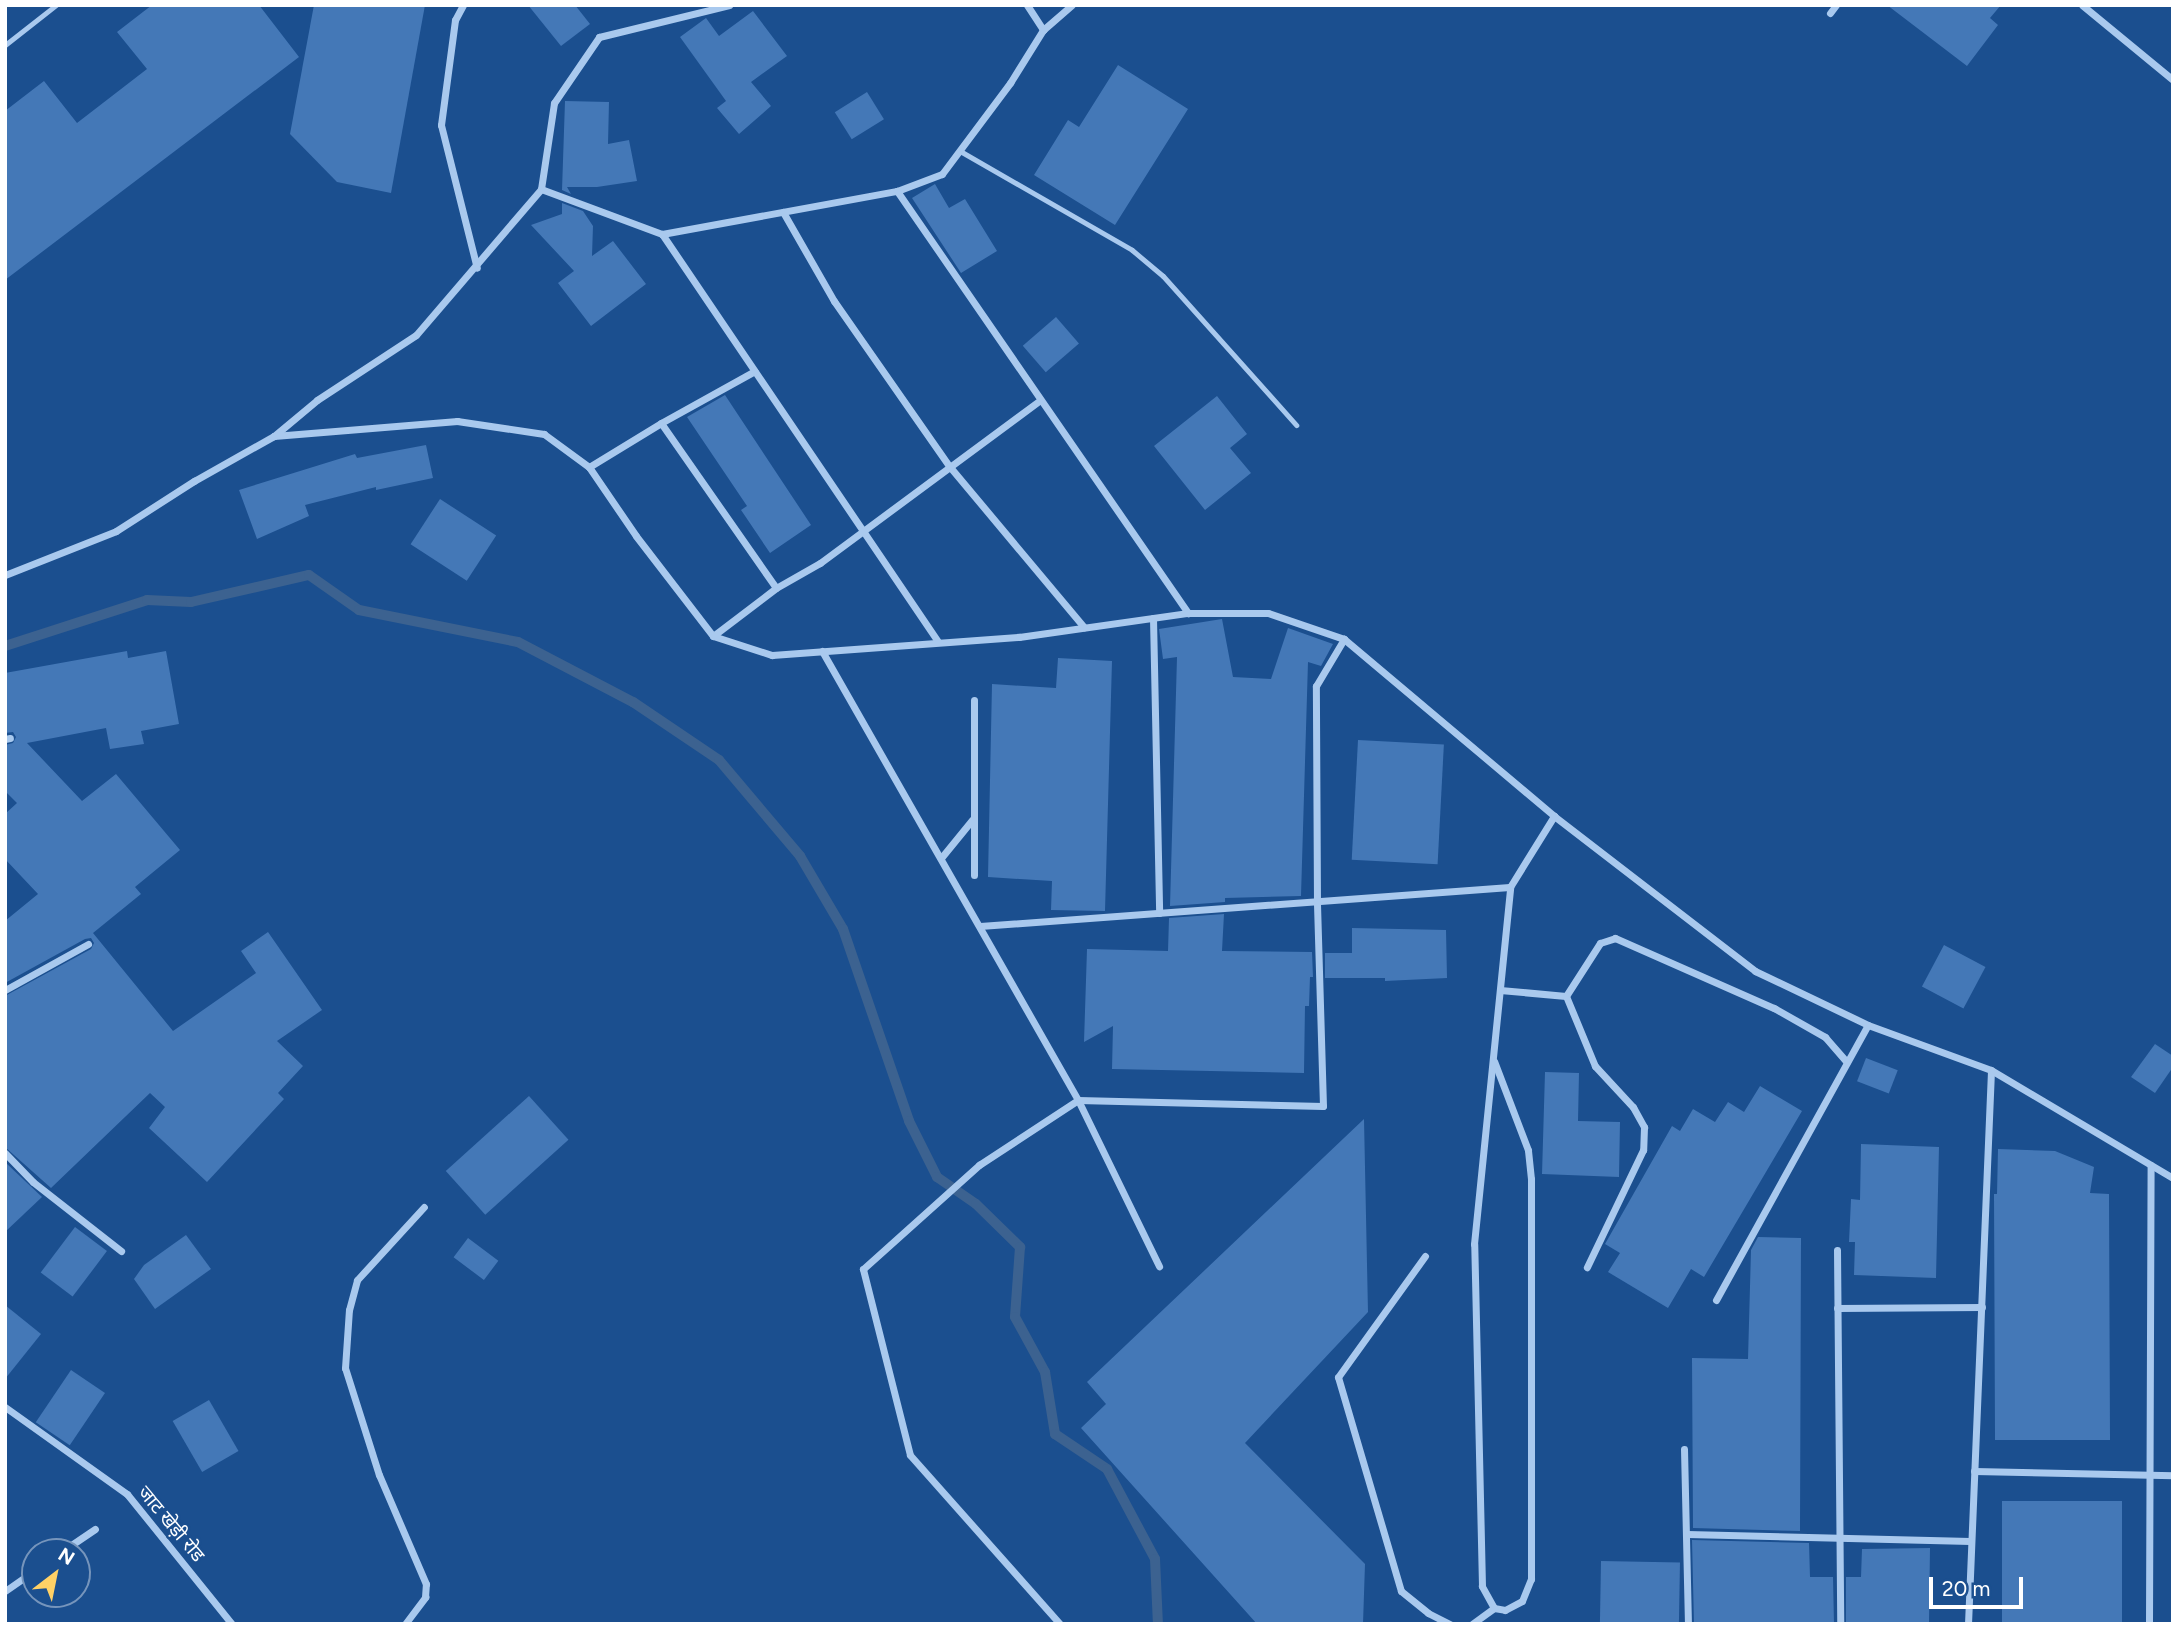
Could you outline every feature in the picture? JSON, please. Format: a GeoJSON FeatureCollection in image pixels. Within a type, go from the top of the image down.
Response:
{"type":"FeatureCollection","features":[{"type":"Feature","properties":{"kind":"street"},"geometry":{"type":"LineString","coordinates":[[463,5],[455,20],[441,125],[477,268]]}},
{"type":"Feature","properties":{"kind":"street"},"geometry":{"type":"LineString","coordinates":[[5,575],[116,531],[194,481],[274,436],[317,400],[416,335],[477,268],[541,189],[554,103],[599,37],[712,7],[729,5]]}},
{"type":"Feature","properties":{"kind":"street"},"geometry":{"type":"LineString","coordinates":[[1027,5],[1044,30]]}},
{"type":"Feature","properties":{"kind":"street"},"geometry":{"type":"LineString","coordinates":[[541,189],[662,234],[897,191],[942,174],[1010,83],[1044,30],[1072,5]]}},
{"type":"Feature","properties":{"kind":"street"},"geometry":{"type":"LineString","coordinates":[[1830,13],[1836,5]]}},
{"type":"Feature","properties":{"kind":"street"},"geometry":{"type":"LineString","coordinates":[[2084,6],[2173,80]]}},
{"type":"Feature","properties":{"kind":"street"},"geometry":{"type":"LineString","coordinates":[[897,191],[1039,401],[1188,613]]}},
{"type":"Feature","properties":{"kind":"street"},"geometry":{"type":"LineString","coordinates":[[783,212],[834,302],[950,467],[1084,627]]}},
{"type":"Feature","properties":{"kind":"street"},"geometry":{"type":"LineString","coordinates":[[662,234],[938,641]]}},
{"type":"Feature","properties":{"kind":"street"},"geometry":{"type":"LineString","coordinates":[[589,467],[661,422],[755,371]]}},
{"type":"Feature","properties":{"kind":"street"},"geometry":{"type":"LineString","coordinates":[[713,636],[776,588],[820,563],[1039,401]]}},
{"type":"Feature","properties":{"kind":"street"},"geometry":{"type":"LineString","coordinates":[[274,436],[457,421],[544,433],[589,467],[636,536],[713,636],[772,655],[1019,637],[1188,613],[1268,613],[1343,639],[1554,816],[1755,971],[1868,1025],[1991,1070],[2173,1178]]}},
{"type":"Feature","properties":{"kind":"street"},"geometry":{"type":"LineString","coordinates":[[661,422],[756,564],[776,588]]}},
{"type":"Feature","properties":{"kind":"street"},"geometry":{"type":"LineString","coordinates":[[1153,618],[1159,913]]}},
{"type":"Feature","properties":{"kind":"street"},"geometry":{"type":"LineString","coordinates":[[1060,1624],[910,1455],[863,1269],[979,1165],[1078,1100],[1323,1106],[1317,903],[1317,685],[1343,639]]}},
{"type":"Feature","properties":{"kind":"street"},"geometry":{"type":"LineString","coordinates":[[822,651],[1078,1100],[1158,1266]]}},
{"type":"Feature","properties":{"kind":"street"},"geometry":{"type":"LineString","coordinates":[[974,700],[974,875]]}},
{"type":"Feature","properties":{"kind":"street"},"geometry":{"type":"LineString","coordinates":[[1494,1608],[1482,1586],[1474,1244],[1510,887],[1554,816]]}},
{"type":"Feature","properties":{"kind":"street"},"geometry":{"type":"LineString","coordinates":[[941,858],[972,819]]}},
{"type":"Feature","properties":{"kind":"street"},"geometry":{"type":"LineString","coordinates":[[980,926],[1510,887]]}},
{"type":"Feature","properties":{"kind":"street"},"geometry":{"type":"LineString","coordinates":[[1566,996],[1600,943],[1615,938],[1774,1008],[1825,1037],[1847,1062]]}},
{"type":"Feature","properties":{"kind":"street"},"geometry":{"type":"LineString","coordinates":[[5,990],[88,944]]}},
{"type":"Feature","properties":{"kind":"street"},"geometry":{"type":"LineString","coordinates":[[1500,990],[1566,996]]}},
{"type":"Feature","properties":{"kind":"street"},"geometry":{"type":"LineString","coordinates":[[1566,996],[1595,1066],[1633,1107],[1644,1128],[1643,1150],[1587,1267]]}},
{"type":"Feature","properties":{"kind":"street"},"geometry":{"type":"LineString","coordinates":[[1716,1300],[1868,1025]]}},
{"type":"Feature","properties":{"kind":"street"},"geometry":{"type":"LineString","coordinates":[[1472,1624],[1494,1608],[1506,1609],[1522,1601],[1531,1579],[1531,1179],[1528,1150],[1493,1057]]}},
{"type":"Feature","properties":{"kind":"street"},"geometry":{"type":"LineString","coordinates":[[1968,1624],[1991,1070]]}},
{"type":"Feature","properties":{"kind":"street"},"geometry":{"type":"LineString","coordinates":[[5,1153],[33,1182],[121,1251]]}},
{"type":"Feature","properties":{"kind":"street"},"geometry":{"type":"LineString","coordinates":[[2149,1624],[2151,1165]]}},
{"type":"Feature","properties":{"kind":"street"},"geometry":{"type":"LineString","coordinates":[[405,1624],[425,1597],[426,1584],[379,1475],[345,1368],[349,1310],[357,1280],[424,1207]]}},
{"type":"Feature","properties":{"kind":"street"},"geometry":{"type":"LineString","coordinates":[[1837,1250],[1840,1624]]}},
{"type":"Feature","properties":{"kind":"street"},"geometry":{"type":"LineString","coordinates":[[1425,1256],[1338,1377],[1401,1591],[1428,1612],[1450,1624]]}},
{"type":"Feature","properties":{"kind":"street"},"geometry":{"type":"LineString","coordinates":[[1837,1308],[1982,1307]]}},
{"type":"Feature","properties":{"kind":"street","name":"जाट खेड़ी रोड"},"geometry":{"type":"LineString","coordinates":[[5,1407],[127,1494],[232,1624]]}},
{"type":"Feature","properties":{"kind":"street"},"geometry":{"type":"LineString","coordinates":[[1684,1448],[1688,1624]]}},
{"type":"Feature","properties":{"kind":"street"},"geometry":{"type":"LineString","coordinates":[[1974,1471],[2173,1475]]}},
{"type":"Feature","properties":{"kind":"street"},"geometry":{"type":"LineString","coordinates":[[82,1538],[95,1529]]}},
{"type":"Feature","properties":{"kind":"street"},"geometry":{"type":"LineString","coordinates":[[1687,1534],[1970,1541]]}},
{"type":"Feature","properties":{"kind":"street"},"geometry":{"type":"LineString","coordinates":[[5,1591],[21,1580]]}},
{"type":"Feature","properties":{"kind":"lane"},"geometry":{"type":"LineString","coordinates":[[5,46],[56,5]]}},
{"type":"Feature","properties":{"kind":"lane"},"geometry":{"type":"LineString","coordinates":[[960,150],[1132,250],[1163,276],[1296,425]]}},
{"type":"Feature","properties":{"kind":"building"},"geometry":{"type":"Polygon","coordinates":[[[152,5],[259,5],[299,57],[5,280],[5,111],[44,81],[77,123],[147,69],[117,32],[152,5]]]}},
{"type":"Feature","properties":{"kind":"building"},"geometry":{"type":"Polygon","coordinates":[[[314,5],[425,5],[391,193],[337,182],[290,134],[314,5]]]}},
{"type":"Feature","properties":{"kind":"building"},"geometry":{"type":"Polygon","coordinates":[[[528,5],[575,5],[590,24],[561,46],[528,5]]]}},
{"type":"Feature","properties":{"kind":"building"},"geometry":{"type":"Polygon","coordinates":[[[1887,5],[2001,5],[1990,18],[1998,25],[1967,66],[1887,5]]]}},
{"type":"Feature","properties":{"kind":"building"},"geometry":{"type":"Polygon","coordinates":[[[753,11],[787,56],[751,82],[771,106],[739,134],[717,108],[726,101],[680,37],[706,18],[719,36],[753,11]]]}},
{"type":"Feature","properties":{"kind":"building"},"geometry":{"type":"Polygon","coordinates":[[[1118,65],[1188,109],[1115,225],[1034,175],[1068,120],[1079,127],[1118,65]]]}},
{"type":"Feature","properties":{"kind":"building"},"geometry":{"type":"Polygon","coordinates":[[[867,92],[884,119],[852,139],[835,112],[867,92]]]}},
{"type":"Feature","properties":{"kind":"building"},"geometry":{"type":"Polygon","coordinates":[[[565,101],[609,102],[608,144],[629,140],[637,181],[597,187],[567,187],[571,194],[562,190],[565,101]]]}},
{"type":"Feature","properties":{"kind":"building"},"geometry":{"type":"Polygon","coordinates":[[[935,184],[949,208],[965,199],[997,251],[961,273],[912,198],[935,184]]]}},
{"type":"Feature","properties":{"kind":"building"},"geometry":{"type":"Polygon","coordinates":[[[562,203],[583,211],[593,226],[592,256],[613,241],[646,284],[591,326],[558,283],[574,271],[531,225],[562,214],[562,203]]]}},
{"type":"Feature","properties":{"kind":"building"},"geometry":{"type":"Polygon","coordinates":[[[1056,317],[1079,343],[1046,372],[1023,346],[1056,317]]]}},
{"type":"Feature","properties":{"kind":"building"},"geometry":{"type":"Polygon","coordinates":[[[725,395],[811,525],[770,553],[741,510],[747,506],[687,417],[725,395]]]}},
{"type":"Feature","properties":{"kind":"building"},"geometry":{"type":"Polygon","coordinates":[[[1217,396],[1247,434],[1230,448],[1251,473],[1205,510],[1154,446],[1217,396]]]}},
{"type":"Feature","properties":{"kind":"building"},"geometry":{"type":"Polygon","coordinates":[[[426,445],[433,478],[376,490],[376,487],[305,505],[309,516],[257,539],[239,490],[355,454],[357,458],[426,445]]]}},
{"type":"Feature","properties":{"kind":"building"},"geometry":{"type":"Polygon","coordinates":[[[440,499],[496,535],[467,581],[411,544],[440,499]]]}},
{"type":"Feature","properties":{"kind":"building"},"geometry":{"type":"Polygon","coordinates":[[[1222,619],[1233,677],[1271,679],[1288,628],[1333,644],[1321,666],[1308,662],[1301,896],[1225,898],[1225,902],[1170,906],[1177,657],[1163,659],[1159,629],[1222,619]]]}},
{"type":"Feature","properties":{"kind":"building"},"geometry":{"type":"Polygon","coordinates":[[[127,651],[128,658],[166,651],[179,724],[141,731],[144,744],[110,749],[106,728],[27,743],[82,801],[116,774],[180,850],[135,887],[141,894],[93,933],[173,1031],[256,973],[241,951],[268,932],[322,1010],[277,1041],[303,1066],[278,1093],[284,1099],[207,1182],[149,1128],[165,1107],[150,1093],[51,1188],[5,1147],[5,996],[91,949],[94,943],[91,938],[85,939],[5,983],[5,921],[38,894],[5,859],[5,814],[17,803],[5,791],[5,745],[13,743],[16,737],[13,732],[5,733],[5,673],[127,651]]]}},
{"type":"Feature","properties":{"kind":"building"},"geometry":{"type":"Polygon","coordinates":[[[1058,658],[1112,661],[1105,911],[1051,910],[1052,881],[988,877],[992,684],[1056,688],[1058,658]]]}},
{"type":"Feature","properties":{"kind":"building"},"geometry":{"type":"Polygon","coordinates":[[[1358,740],[1444,745],[1438,864],[1352,860],[1358,740]]]}},
{"type":"Feature","properties":{"kind":"building"},"geometry":{"type":"Polygon","coordinates":[[[1224,914],[1222,951],[1312,952],[1313,977],[1310,977],[1309,1006],[1305,1006],[1304,1073],[1112,1069],[1113,1026],[1084,1042],[1087,949],[1168,951],[1169,918],[1224,914]]]}},
{"type":"Feature","properties":{"kind":"building"},"geometry":{"type":"Polygon","coordinates":[[[1352,928],[1446,930],[1447,978],[1385,981],[1385,978],[1325,978],[1325,953],[1352,953],[1352,928]]]}},
{"type":"Feature","properties":{"kind":"building"},"geometry":{"type":"Polygon","coordinates":[[[1944,945],[1985,967],[1963,1009],[1922,986],[1944,945]]]}},
{"type":"Feature","properties":{"kind":"building"},"geometry":{"type":"Polygon","coordinates":[[[2155,1044],[2173,1056],[2173,1067],[2155,1093],[2131,1077],[2155,1044]]]}},
{"type":"Feature","properties":{"kind":"building"},"geometry":{"type":"Polygon","coordinates":[[[1866,1058],[1898,1070],[1889,1094],[1857,1081],[1866,1058]]]}},
{"type":"Feature","properties":{"kind":"building"},"geometry":{"type":"Polygon","coordinates":[[[1545,1072],[1579,1073],[1578,1121],[1620,1122],[1619,1177],[1542,1174],[1545,1072]]]}},
{"type":"Feature","properties":{"kind":"building"},"geometry":{"type":"Polygon","coordinates":[[[1760,1086],[1802,1111],[1704,1277],[1691,1269],[1668,1308],[1608,1272],[1620,1253],[1605,1244],[1672,1126],[1680,1131],[1693,1109],[1715,1122],[1728,1102],[1744,1112],[1760,1086]]]}},
{"type":"Feature","properties":{"kind":"building"},"geometry":{"type":"Polygon","coordinates":[[[529,1096],[568,1140],[485,1215],[446,1171],[529,1096]]]}},
{"type":"Feature","properties":{"kind":"building"},"geometry":{"type":"Polygon","coordinates":[[[1364,1119],[1368,1312],[1245,1443],[1365,1564],[1363,1624],[1257,1624],[1081,1428],[1106,1404],[1087,1382],[1364,1119]]]}},
{"type":"Feature","properties":{"kind":"building"},"geometry":{"type":"Polygon","coordinates":[[[1861,1144],[1939,1147],[1936,1278],[1854,1275],[1855,1242],[1849,1242],[1851,1199],[1860,1200],[1861,1144]]]}},
{"type":"Feature","properties":{"kind":"building"},"geometry":{"type":"Polygon","coordinates":[[[1998,1149],[2055,1151],[2094,1167],[2090,1193],[2109,1194],[2110,1440],[1995,1440],[1994,1194],[1997,1194],[1998,1149]]]}},
{"type":"Feature","properties":{"kind":"building"},"geometry":{"type":"Polygon","coordinates":[[[5,1162],[42,1197],[5,1232],[5,1162]]]}},
{"type":"Feature","properties":{"kind":"building"},"geometry":{"type":"Polygon","coordinates":[[[75,1227],[107,1251],[73,1297],[41,1273],[75,1227]]]}},
{"type":"Feature","properties":{"kind":"building"},"geometry":{"type":"Polygon","coordinates":[[[186,1235],[211,1269],[155,1309],[134,1279],[144,1265],[186,1235]]]}},
{"type":"Feature","properties":{"kind":"building"},"geometry":{"type":"Polygon","coordinates":[[[1758,1237],[1801,1238],[1800,1531],[1693,1528],[1692,1358],[1748,1359],[1751,1250],[1758,1237]]]}},
{"type":"Feature","properties":{"kind":"building"},"geometry":{"type":"Polygon","coordinates":[[[468,1238],[498,1261],[484,1280],[454,1257],[468,1238]]]}},
{"type":"Feature","properties":{"kind":"building"},"geometry":{"type":"Polygon","coordinates":[[[5,1305],[41,1334],[5,1379],[5,1305]]]}},
{"type":"Feature","properties":{"kind":"building"},"geometry":{"type":"Polygon","coordinates":[[[71,1370],[105,1393],[70,1445],[36,1422],[71,1370]]]}},
{"type":"Feature","properties":{"kind":"building"},"geometry":{"type":"Polygon","coordinates":[[[209,1400],[238,1451],[202,1472],[173,1421],[209,1400]]]}},
{"type":"Feature","properties":{"kind":"building"},"geometry":{"type":"Polygon","coordinates":[[[2002,1501],[2122,1501],[2122,1624],[2002,1624],[2002,1501]]]}},
{"type":"Feature","properties":{"kind":"building"},"geometry":{"type":"Polygon","coordinates":[[[1692,1540],[1809,1543],[1810,1577],[1833,1577],[1834,1624],[1694,1624],[1692,1540]]]}},
{"type":"Feature","properties":{"kind":"building"},"geometry":{"type":"Polygon","coordinates":[[[1930,1548],[1929,1624],[1846,1624],[1846,1577],[1861,1577],[1862,1549],[1930,1548]]]}},
{"type":"Feature","properties":{"kind":"building"},"geometry":{"type":"Polygon","coordinates":[[[1601,1561],[1680,1562],[1679,1624],[1600,1624],[1601,1561]]]}},
{"type":"Feature","properties":{"kind":"waterway"},"geometry":{"type":"LineString","coordinates":[[5,646],[147,600],[191,602],[309,575],[359,610],[518,642],[633,702],[719,760],[800,856],[843,929],[909,1121],[937,1177],[976,1204],[1020,1247],[1015,1317],[1045,1372],[1055,1434],[1107,1469],[1155,1559],[1158,1624]]}}]}
